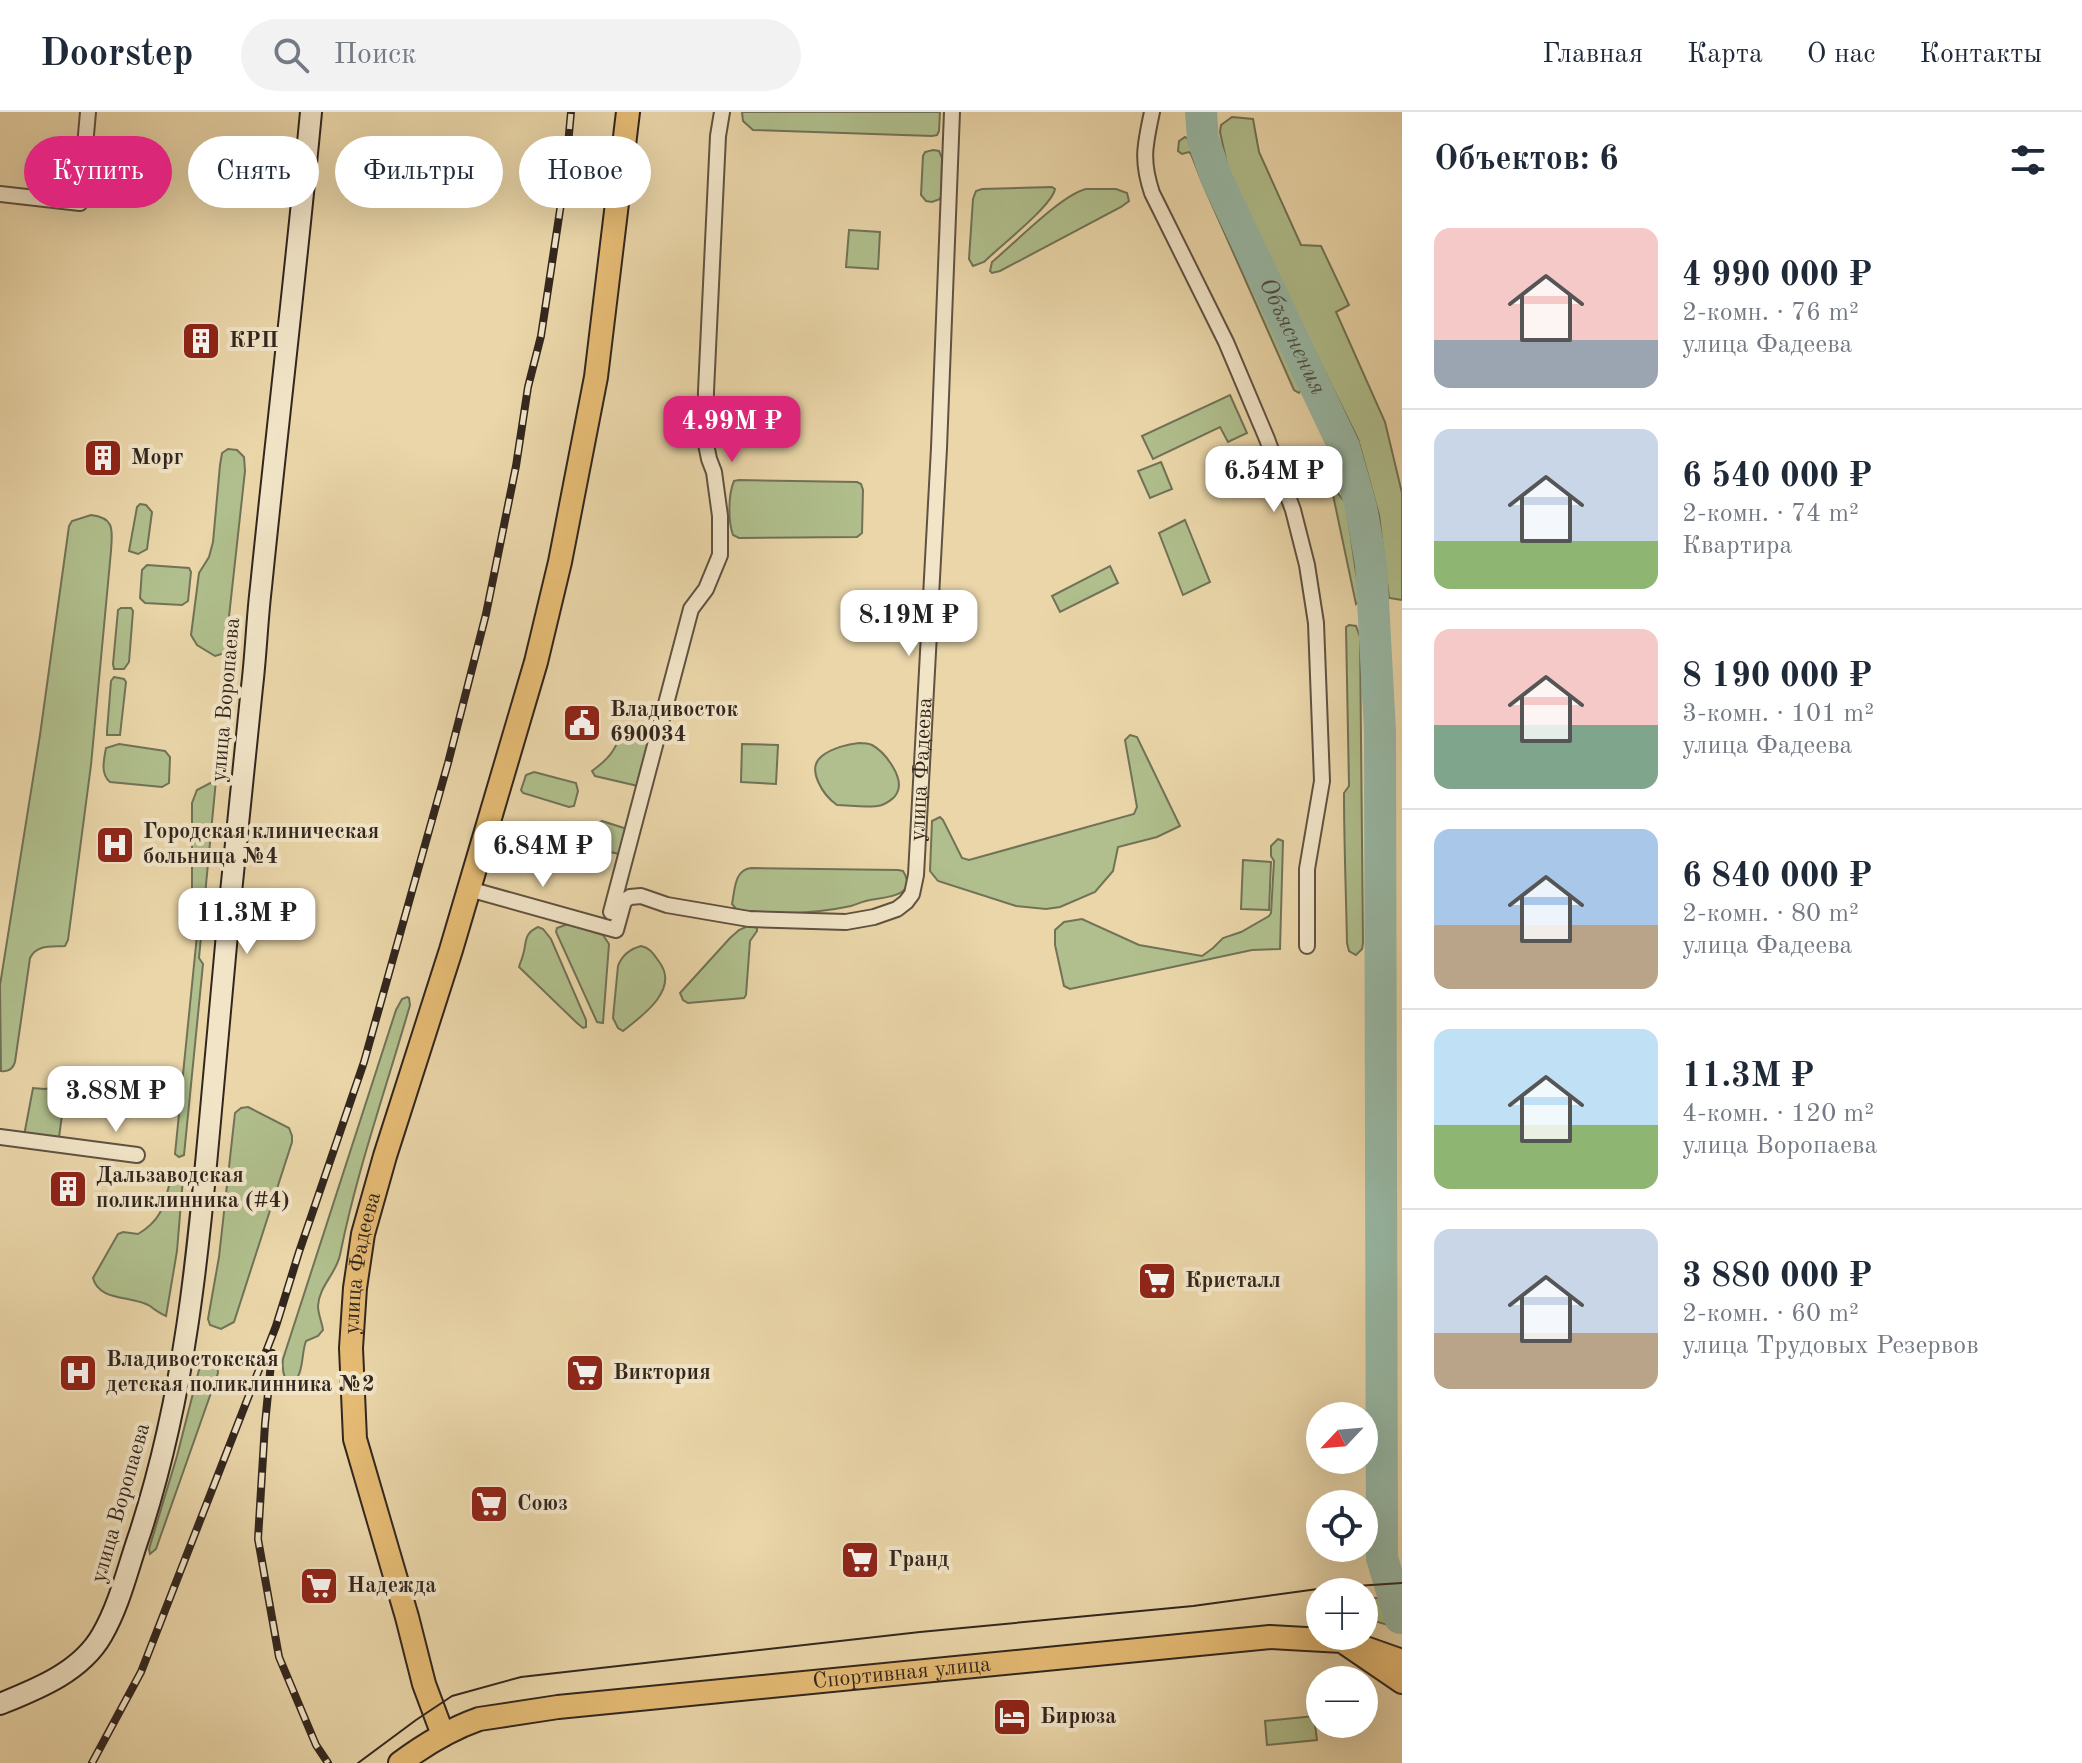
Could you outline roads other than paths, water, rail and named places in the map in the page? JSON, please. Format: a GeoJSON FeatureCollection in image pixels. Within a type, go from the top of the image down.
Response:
{"type":"FeatureCollection","features":[{"type":"Feature","properties":{"kind":"main road","name":"улица Воропаева"},"geometry":{"type":"LineString","coordinates":[[0,1704],[35,1690],[66,1672],[86,1656],[100,1639],[121,1591],[146,1515],[180,1376],[192,1306],[207,1162],[260,588],[311,112]]}},
{"type":"Feature","properties":{"kind":"main road","name":"улица Фадеева"},"geometry":{"type":"LineString","coordinates":[[443,1735],[428,1696],[355,1439],[351,1348],[355,1288],[363,1234],[385,1156],[536,662],[560,562],[596,377],[632,116]]}},
{"type":"Feature","properties":{"kind":"main road","name":"Спортивная улица"},"geometry":{"type":"LineString","coordinates":[[400,1763],[443,1735],[479,1719],[573,1705],[1270,1637],[1306,1639]]}},
{"type":"Feature","properties":{"kind":"main road"},"geometry":{"type":"LineString","coordinates":[[1355,1650],[1402,1682]]}},
{"type":"Feature","properties":{"kind":"main road","name":"Спортивная улица"},"geometry":{"type":"LineString","coordinates":[[1375,1650],[1402,1661]]}},
{"type":"Feature","properties":{"kind":"street"},"geometry":{"type":"LineString","coordinates":[[0,194],[80,203],[88,112]]}},
{"type":"Feature","properties":{"kind":"street"},"geometry":{"type":"LineString","coordinates":[[469,889],[607,928],[691,609],[706,589],[720,555],[720,516],[714,472],[705,439],[722,112]]}},
{"type":"Feature","properties":{"kind":"street","name":"улица Фадеева"},"geometry":{"type":"LineString","coordinates":[[607,928],[616,930],[624,901],[630,897],[641,896],[667,905],[749,919],[846,922],[890,912],[912,894],[916,875],[933,578],[952,112]]}},
{"type":"Feature","properties":{"kind":"street"},"geometry":{"type":"LineString","coordinates":[[1152,112],[1144,157],[1152,193],[1226,342],[1267,439],[1293,510],[1314,602],[1322,781],[1307,869],[1307,946]]}},
{"type":"Feature","properties":{"kind":"street"},"geometry":{"type":"LineString","coordinates":[[0,1137],[137,1155]]}},
{"type":"Feature","properties":{"kind":"waterway","name":"Объяснения"},"geometry":{"type":"LineString","coordinates":[[1201,112],[1203,139],[1216,177],[1344,447],[1361,507],[1371,564],[1380,731],[1382,1558],[1400,1618]]}},
{"type":"Feature","properties":{"kind":"tram line"},"geometry":{"type":"LineString","coordinates":[[358,1763],[452,1696],[521,1677],[920,1632],[1193,1606],[1325,1588],[1402,1583]]}},
{"type":"Feature","properties":{"kind":"railway"},"geometry":{"type":"LineString","coordinates":[[92,1763],[141,1672],[276,1326],[364,1062],[448,763],[486,614],[516,466],[528,387],[541,336],[565,177],[571,112]]}},
{"type":"Feature","properties":{"kind":"railway"},"geometry":{"type":"LineString","coordinates":[[272,1353],[258,1539],[279,1657],[316,1745],[328,1763]]}},
{"type":"Feature","properties":{"kind":"place","name":"КРП"},"geometry":{"type":"Point","coordinates":[201,341]}},
{"type":"Feature","properties":{"kind":"place","name":"Морг"},"geometry":{"type":"Point","coordinates":[103,458]}},
{"type":"Feature","properties":{"kind":"place","name":"Владивосток 690034"},"geometry":{"type":"Point","coordinates":[582,723]}},
{"type":"Feature","properties":{"kind":"place","name":"Городская клиническая больница №4"},"geometry":{"type":"Point","coordinates":[115,845]}},
{"type":"Feature","properties":{"kind":"place","name":"Дальзаводская поликлинника (#4)"},"geometry":{"type":"Point","coordinates":[68,1189]}},
{"type":"Feature","properties":{"kind":"place","name":"Кристалл"},"geometry":{"type":"Point","coordinates":[1157,1281]}},
{"type":"Feature","properties":{"kind":"place","name":"Владивостокская детская поликлинника №2"},"geometry":{"type":"Point","coordinates":[78,1373]}},
{"type":"Feature","properties":{"kind":"place","name":"Виктория"},"geometry":{"type":"Point","coordinates":[585,1373]}},
{"type":"Feature","properties":{"kind":"place","name":"Союз"},"geometry":{"type":"Point","coordinates":[489,1504]}},
{"type":"Feature","properties":{"kind":"place","name":"Гранд"},"geometry":{"type":"Point","coordinates":[860,1560]}},
{"type":"Feature","properties":{"kind":"place","name":"Надежда"},"geometry":{"type":"Point","coordinates":[319,1586]}},
{"type":"Feature","properties":{"kind":"place","name":"Бирюза"},"geometry":{"type":"Point","coordinates":[1012,1717]}}]}
